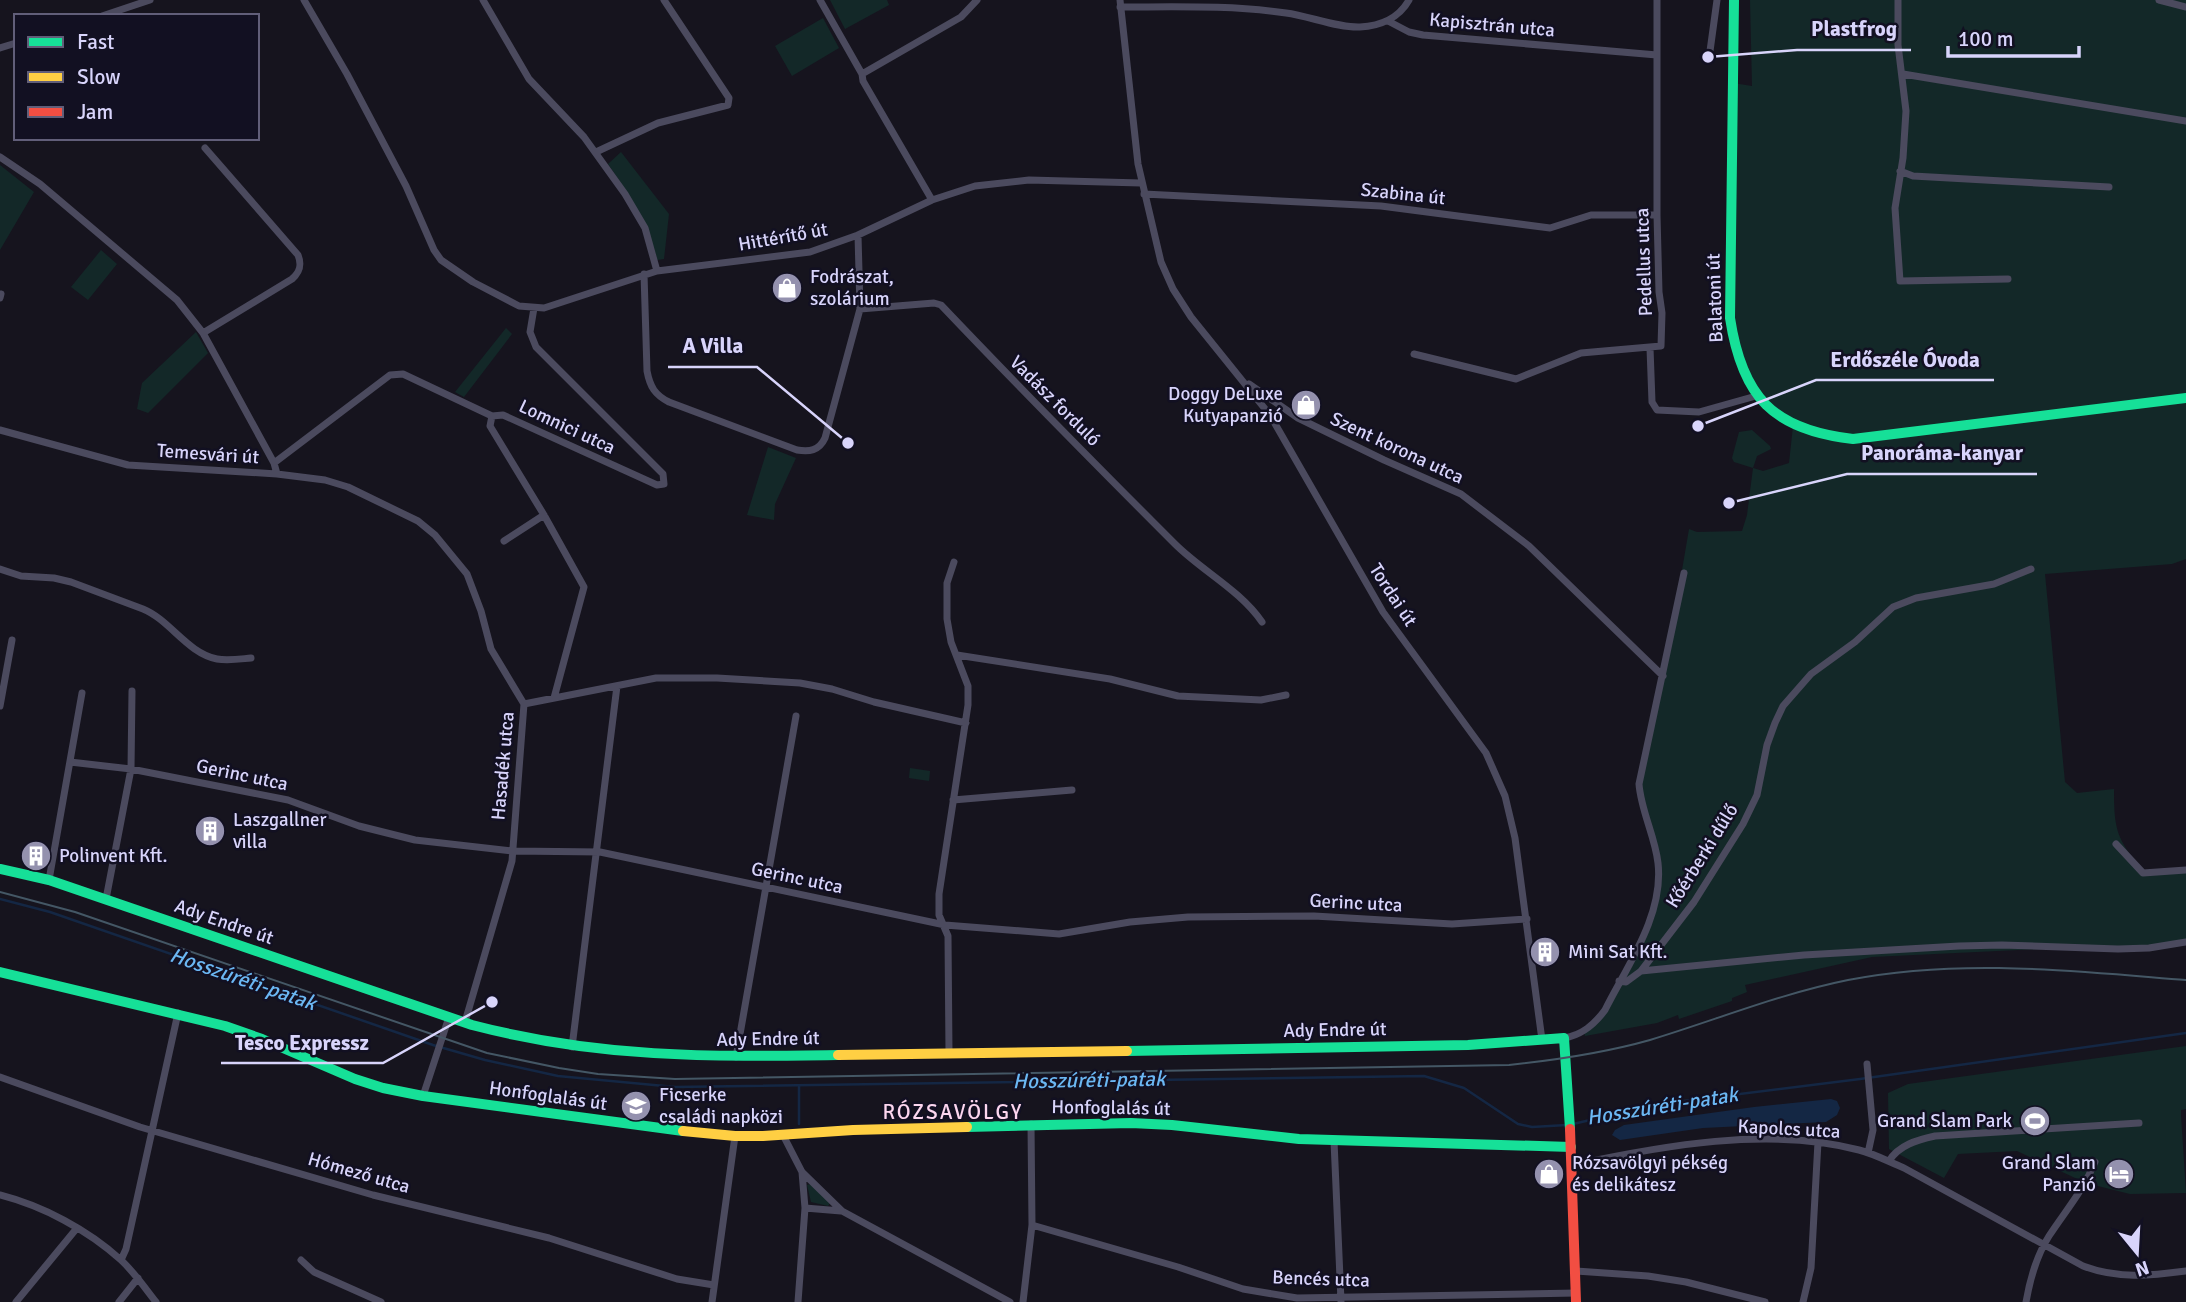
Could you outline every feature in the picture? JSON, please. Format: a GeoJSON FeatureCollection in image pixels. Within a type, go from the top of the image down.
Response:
{"type":"FeatureCollection","features":[{"type":"Feature","properties":{"kind":"street"},"geometry":{"type":"LineString","coordinates":[[108,14],[150,0]]}},
{"type":"Feature","properties":{"kind":"street"},"geometry":{"type":"LineString","coordinates":[[304,0],[348,74],[441,260],[473,282],[493,290],[519,306],[534,308]]}},
{"type":"Feature","properties":{"kind":"street"},"geometry":{"type":"LineString","coordinates":[[483,0],[529,79],[596,152],[645,228],[657,271]]}},
{"type":"Feature","properties":{"kind":"street"},"geometry":{"type":"LineString","coordinates":[[596,152],[658,123],[728,105],[729,98],[664,0]]}},
{"type":"Feature","properties":{"kind":"street"},"geometry":{"type":"LineString","coordinates":[[820,0],[932,200]]}},
{"type":"Feature","properties":{"kind":"street"},"geometry":{"type":"LineString","coordinates":[[1120,4],[1286,13],[1358,27],[1388,21],[1404,9],[1409,0]]}},
{"type":"Feature","properties":{"kind":"street","name":"Pedellus utca"},"geometry":{"type":"LineString","coordinates":[[1657,0],[1657,215],[1662,343],[1658,348],[1650,348],[1652,402],[1657,410],[1699,412],[1756,396]]}},
{"type":"Feature","properties":{"kind":"street"},"geometry":{"type":"LineString","coordinates":[[1710,51],[1717,0]]}},
{"type":"Feature","properties":{"kind":"street","name":"Balatoni út"},"geometry":{"type":"LineString","coordinates":[[1734,0],[1730,318],[1732,344],[1738,363],[1746,381],[1765,407],[1793,426],[1830,437],[1853,439],[2186,398]]}},
{"type":"Feature","properties":{"kind":"street"},"geometry":{"type":"LineString","coordinates":[[1898,0],[1898,45],[1906,111],[1895,208],[1900,281],[2008,279]]}},
{"type":"Feature","properties":{"kind":"street"},"geometry":{"type":"LineString","coordinates":[[2159,0],[2186,7]]}},
{"type":"Feature","properties":{"kind":"street"},"geometry":{"type":"LineString","coordinates":[[862,74],[961,18],[974,1]]}},
{"type":"Feature","properties":{"kind":"street","name":"Tordai út"},"geometry":{"type":"LineString","coordinates":[[1120,4],[1141,183],[1157,250],[1173,289],[1191,317],[1270,415],[1383,612],[1486,753],[1509,812],[1527,919],[1542,1040]]}},
{"type":"Feature","properties":{"kind":"street","name":"Kapisztrán utca"},"geometry":{"type":"LineString","coordinates":[[1388,21],[1409,32],[1423,35],[1657,55]]}},
{"type":"Feature","properties":{"kind":"street"},"geometry":{"type":"LineString","coordinates":[[1903,74],[2186,121]]}},
{"type":"Feature","properties":{"kind":"street"},"geometry":{"type":"LineString","coordinates":[[203,333],[292,279],[299,271],[300,265],[298,255],[205,148]]}},
{"type":"Feature","properties":{"kind":"street"},"geometry":{"type":"LineString","coordinates":[[0,157],[40,184],[177,300],[203,333],[274,463]]}},
{"type":"Feature","properties":{"kind":"street"},"geometry":{"type":"LineString","coordinates":[[1900,171],[1913,176],[2109,187]]}},
{"type":"Feature","properties":{"kind":"street","name":"Hittérítő út"},"geometry":{"type":"LineString","coordinates":[[534,308],[544,308],[657,271],[810,252],[858,234],[932,200],[998,182],[1029,180],[1141,183]]}},
{"type":"Feature","properties":{"kind":"street","name":"Szabina út"},"geometry":{"type":"LineString","coordinates":[[1144,194],[1381,206],[1550,228],[1591,215],[1657,215]]}},
{"type":"Feature","properties":{"kind":"street"},"geometry":{"type":"LineString","coordinates":[[644,274],[647,371],[655,393],[669,402],[808,452],[820,446],[825,438],[860,309],[858,234]]}},
{"type":"Feature","properties":{"kind":"street","name":"Vadász forduló"},"geometry":{"type":"LineString","coordinates":[[860,309],[934,303],[941,305],[1048,418],[1195,563],[1252,608],[1262,622]]}},
{"type":"Feature","properties":{"kind":"street","name":"Lomnici utca"},"geometry":{"type":"LineString","coordinates":[[534,308],[530,332],[536,347],[663,474],[664,484],[657,485],[503,415],[492,416],[491,426],[584,587],[554,698]]}},
{"type":"Feature","properties":{"kind":"street"},"geometry":{"type":"LineString","coordinates":[[1414,354],[1516,379],[1581,353],[1650,348]]}},
{"type":"Feature","properties":{"kind":"street","name":"Szent korona utca"},"geometry":{"type":"LineString","coordinates":[[1235,372],[1298,418],[1461,494],[1530,546],[1662,676]]}},
{"type":"Feature","properties":{"kind":"street","name":"Temesvári út"},"geometry":{"type":"LineString","coordinates":[[0,430],[128,465],[277,474],[274,463],[390,375],[403,374],[492,416]]}},
{"type":"Feature","properties":{"kind":"street","name":"Hasadék utca"},"geometry":{"type":"LineString","coordinates":[[277,474],[325,480],[348,487],[418,521],[435,535],[467,574],[491,649],[524,704],[513,851],[465,1022]]}},
{"type":"Feature","properties":{"kind":"street"},"geometry":{"type":"LineString","coordinates":[[504,541],[544,515]]}},
{"type":"Feature","properties":{"kind":"street"},"geometry":{"type":"LineString","coordinates":[[949,1053],[948,936],[940,915],[939,894],[969,691],[951,642],[946,602],[947,583],[954,562]]}},
{"type":"Feature","properties":{"kind":"street"},"geometry":{"type":"LineString","coordinates":[[0,569],[21,576],[71,582],[152,612],[185,642],[210,657],[220,660],[251,658]]}},
{"type":"Feature","properties":{"kind":"street","name":"Kőérberki dűlő"},"geometry":{"type":"LineString","coordinates":[[1619,981],[1626,982],[1641,971],[1694,902],[1743,824],[1757,795],[1774,723],[1783,706],[1811,674],[1855,642],[1893,607],[1916,597],[1994,583],[2031,569]]}},
{"type":"Feature","properties":{"kind":"street"},"geometry":{"type":"LineString","coordinates":[[1576,1298],[1572,1165],[1564,1038],[1578,1035],[1598,1019],[1644,934],[1659,884],[1657,854],[1643,811],[1639,784],[1684,573]]}},
{"type":"Feature","properties":{"kind":"street"},"geometry":{"type":"LineString","coordinates":[[0,706],[12,640]]}},
{"type":"Feature","properties":{"kind":"street"},"geometry":{"type":"LineString","coordinates":[[957,655],[1110,679],[1178,696],[1261,700],[1286,695]]}},
{"type":"Feature","properties":{"kind":"street"},"geometry":{"type":"LineString","coordinates":[[524,704],[656,678],[790,682],[832,689],[874,702],[966,723]]}},
{"type":"Feature","properties":{"kind":"street"},"geometry":{"type":"LineString","coordinates":[[572,1047],[617,686]]}},
{"type":"Feature","properties":{"kind":"street"},"geometry":{"type":"LineString","coordinates":[[106,899],[131,769],[132,691]]}},
{"type":"Feature","properties":{"kind":"street"},"geometry":{"type":"LineString","coordinates":[[48,880],[82,693]]}},
{"type":"Feature","properties":{"kind":"street"},"geometry":{"type":"LineString","coordinates":[[737,1057],[796,716]]}},
{"type":"Feature","properties":{"kind":"street","name":"Gerinc utca"},"geometry":{"type":"LineString","coordinates":[[70,762],[131,769],[288,800],[386,834],[415,840],[513,851],[596,852],[945,925],[1059,934],[1130,922],[1188,917],[1314,916],[1452,923],[1527,919]]}},
{"type":"Feature","properties":{"kind":"street"},"geometry":{"type":"LineString","coordinates":[[953,800],[1072,790]]}},
{"type":"Feature","properties":{"kind":"street"},"geometry":{"type":"LineString","coordinates":[[2116,844],[2143,873],[2186,870]]}},
{"type":"Feature","properties":{"kind":"street","name":"Ady Endre út"},"geometry":{"type":"LineString","coordinates":[[0,869],[48,880],[106,899],[465,1022],[510,1035],[572,1047],[676,1056],[737,1057],[1468,1045],[1564,1038]]}},
{"type":"Feature","properties":{"kind":"street","name":"Kőérberki dűlő"},"geometry":{"type":"LineString","coordinates":[[1641,971],[1804,955],[1959,946],[2118,949],[2149,948],[2186,942]]}},
{"type":"Feature","properties":{"kind":"street","name":"Honfoglalás út"},"geometry":{"type":"LineString","coordinates":[[0,972],[178,1013],[262,1039],[355,1079],[383,1088],[630,1125],[735,1136],[1031,1124],[1172,1125],[1334,1141],[1571,1147]]}},
{"type":"Feature","properties":{"kind":"street"},"geometry":{"type":"LineString","coordinates":[[121,1260],[126,1249],[178,1013]]}},
{"type":"Feature","properties":{"kind":"street"},"geometry":{"type":"LineString","coordinates":[[423,1096],[449,1017]]}},
{"type":"Feature","properties":{"kind":"street"},"geometry":{"type":"LineString","coordinates":[[1867,1067],[1873,1135],[1868,1153]]}},
{"type":"Feature","properties":{"kind":"street","name":"Hómező utca"},"geometry":{"type":"LineString","coordinates":[[0,1077],[153,1131],[373,1195],[549,1238],[677,1279],[714,1285]]}},
{"type":"Feature","properties":{"kind":"street"},"geometry":{"type":"LineString","coordinates":[[1889,1161],[1895,1152],[1904,1146],[1935,1136],[2139,1123]]}},
{"type":"Feature","properties":{"kind":"street"},"geometry":{"type":"LineString","coordinates":[[1023,1302],[1032,1225],[1031,1124]]}},
{"type":"Feature","properties":{"kind":"street"},"geometry":{"type":"LineString","coordinates":[[783,1135],[802,1172],[842,1211],[1010,1302]]}},
{"type":"Feature","properties":{"kind":"street"},"geometry":{"type":"LineString","coordinates":[[712,1302],[735,1136]]}},
{"type":"Feature","properties":{"kind":"street","name":"Kapolcs utca"},"geometry":{"type":"LineString","coordinates":[[1572,1165],[1700,1143],[1759,1140],[1818,1142],[1868,1153],[1889,1161],[2083,1266],[2102,1273],[2147,1276],[2186,1271]]}},
{"type":"Feature","properties":{"kind":"street"},"geometry":{"type":"LineString","coordinates":[[1334,1141],[1341,1300]]}},
{"type":"Feature","properties":{"kind":"street"},"geometry":{"type":"LineString","coordinates":[[1803,1302],[1811,1268],[1818,1142]]}},
{"type":"Feature","properties":{"kind":"street"},"geometry":{"type":"LineString","coordinates":[[2026,1302],[2044,1245],[2086,1183],[2095,1162]]}},
{"type":"Feature","properties":{"kind":"street"},"geometry":{"type":"LineString","coordinates":[[798,1302],[805,1208],[802,1172]]}},
{"type":"Feature","properties":{"kind":"street"},"geometry":{"type":"LineString","coordinates":[[0,1195],[38,1209],[77,1228],[121,1260],[156,1302]]}},
{"type":"Feature","properties":{"kind":"street"},"geometry":{"type":"LineString","coordinates":[[805,1208],[842,1211]]}},
{"type":"Feature","properties":{"kind":"street","name":"Bencés utca"},"geometry":{"type":"LineString","coordinates":[[1032,1225],[1178,1266],[1243,1289],[1297,1298],[1576,1298]]}},
{"type":"Feature","properties":{"kind":"street"},"geometry":{"type":"LineString","coordinates":[[16,1302],[77,1228]]}},
{"type":"Feature","properties":{"kind":"street"},"geometry":{"type":"LineString","coordinates":[[301,1260],[314,1272],[381,1302]]}},
{"type":"Feature","properties":{"kind":"street"},"geometry":{"type":"LineString","coordinates":[[1576,1271],[1673,1280],[1765,1302]]}},
{"type":"Feature","properties":{"kind":"street"},"geometry":{"type":"LineString","coordinates":[[119,1302],[138,1278]]}},
{"type":"Feature","properties":{"kind":"green space"},"geometry":{"type":"Polygon","coordinates":[[[830,0],[887,0],[889,5],[845,29],[830,0]]]}},
{"type":"Feature","properties":{"kind":"green space"},"geometry":{"type":"Polygon","coordinates":[[[1750,0],[2186,0],[2186,559],[2172,564],[2045,574],[2065,782],[2077,793],[2114,789],[2118,833],[2143,870],[2186,868],[2186,942],[2149,948],[2063,948],[1872,957],[1745,985],[1747,992],[1732,998],[1732,1001],[1679,1019],[1678,1015],[1657,1023],[1585,1036],[1584,1031],[1598,1019],[1644,934],[1659,875],[1639,784],[1664,676],[1689,529],[1697,532],[1742,531],[1747,515],[1753,468],[1763,471],[1789,463],[1793,426],[1765,407],[1732,344],[1733,83],[1752,86],[1750,0]]]}},
{"type":"Feature","properties":{"kind":"green space"},"geometry":{"type":"Polygon","coordinates":[[[823,18],[839,48],[792,76],[775,46],[823,18]]]}},
{"type":"Feature","properties":{"kind":"green space"},"geometry":{"type":"Polygon","coordinates":[[[621,152],[669,214],[664,259],[657,260],[644,222],[608,164],[621,152]]]}},
{"type":"Feature","properties":{"kind":"green space"},"geometry":{"type":"Polygon","coordinates":[[[0,165],[34,192],[0,250],[0,165]]]}},
{"type":"Feature","properties":{"kind":"green space"},"geometry":{"type":"Polygon","coordinates":[[[101,250],[117,264],[88,300],[71,287],[101,250]]]}},
{"type":"Feature","properties":{"kind":"green space"},"geometry":{"type":"Polygon","coordinates":[[[506,328],[512,334],[464,397],[455,392],[506,328]]]}},
{"type":"Feature","properties":{"kind":"green space"},"geometry":{"type":"Polygon","coordinates":[[[196,332],[208,353],[148,413],[137,409],[142,383],[196,332]]]}},
{"type":"Feature","properties":{"kind":"green space"},"geometry":{"type":"Polygon","coordinates":[[[1752,430],[1770,446],[1771,449],[1757,456],[1753,468],[1734,462],[1732,458],[1739,432],[1752,430]]]}},
{"type":"Feature","properties":{"kind":"green space"},"geometry":{"type":"Polygon","coordinates":[[[768,447],[796,458],[775,504],[774,520],[747,515],[768,447]]]}},
{"type":"Feature","properties":{"kind":"green space"},"geometry":{"type":"Polygon","coordinates":[[[910,768],[930,771],[929,781],[909,778],[910,768]]]}},
{"type":"Feature","properties":{"kind":"green space","name":"Grand Slam Park"},"geometry":{"type":"Polygon","coordinates":[[[2186,1046],[2186,1109],[2181,1110],[2181,1115],[2186,1193],[2130,1194],[2086,1183],[2017,1151],[1958,1154],[1944,1178],[1889,1149],[1888,1093],[1908,1084],[2186,1046]]]}},
{"type":"Feature","properties":{"kind":"green space"},"geometry":{"type":"Polygon","coordinates":[[[811,1184],[830,1203],[828,1206],[811,1202],[807,1185],[811,1184]]]}},
{"type":"Feature","properties":{"kind":"water"},"geometry":{"type":"Polygon","coordinates":[[[1831,1099],[1837,1101],[1840,1108],[1837,1115],[1826,1122],[1703,1128],[1620,1140],[1612,1135],[1624,1125],[1831,1099]]]}},
{"type":"Feature","properties":{"kind":"waterway","name":"Hosszúréti-patak"},"geometry":{"type":"LineString","coordinates":[[0,899],[50,912],[433,1045],[558,1076],[675,1087],[1424,1076],[1464,1088],[1518,1124],[1532,1127],[1567,1125]]}},
{"type":"Feature","properties":{"kind":"waterway","name":"Hosszúréti-patak"},"geometry":{"type":"LineString","coordinates":[[1573,1124],[1659,1104],[2186,1033]]}},
{"type":"Feature","properties":{"kind":"waterway"},"geometry":{"type":"LineString","coordinates":[[799,1086],[799,1124]]}},
{"type":"Feature","properties":{"kind":"tram line"},"geometry":{"type":"LineString","coordinates":[[0,892],[75,912],[487,1053],[598,1074],[675,1079],[1509,1065],[1580,1056],[1633,1045],[1797,992],[1890,973],[1932,969],[2017,968],[2186,980]]}},
{"type":"Feature","properties":{"kind":"traffic: fast"},"geometry":{"type":"LineString","coordinates":[[1734,0],[1730,318],[1743,369],[1753,389],[1766,405],[1782,418],[1802,427],[1853,439],[2186,398]]}},
{"type":"Feature","properties":{"kind":"traffic: fast"},"geometry":{"type":"LineString","coordinates":[[0,869],[49,880],[472,1025],[519,1036],[609,1050],[654,1053],[838,1055]]}},
{"type":"Feature","properties":{"kind":"traffic: fast"},"geometry":{"type":"LineString","coordinates":[[0,972],[225,1026],[383,1088],[423,1096],[683,1131]]}},
{"type":"Feature","properties":{"kind":"traffic: fast"},"geometry":{"type":"LineString","coordinates":[[1127,1051],[1468,1045],[1564,1038],[1570,1129]]}},
{"type":"Feature","properties":{"kind":"traffic: fast"},"geometry":{"type":"LineString","coordinates":[[967,1127],[1131,1123],[1299,1139],[1571,1147]]}},
{"type":"Feature","properties":{"kind":"traffic: slow"},"geometry":{"type":"LineString","coordinates":[[838,1055],[1127,1051]]}},
{"type":"Feature","properties":{"kind":"traffic: slow"},"geometry":{"type":"LineString","coordinates":[[683,1131],[763,1136],[967,1127]]}},
{"type":"Feature","properties":{"kind":"traffic: jam"},"geometry":{"type":"LineString","coordinates":[[1570,1129],[1576,1302]]}},
{"type":"Feature","properties":{"kind":"place","name":"Plastfrog"},"geometry":{"type":"Point","coordinates":[1708,57]}},
{"type":"Feature","properties":{"kind":"place","name":"Fodrászat, szolárium"},"geometry":{"type":"Point","coordinates":[787,288]}},
{"type":"Feature","properties":{"kind":"place","name":"Doggy DeLuxe Kutyapanzió"},"geometry":{"type":"Point","coordinates":[1306,405]}},
{"type":"Feature","properties":{"kind":"place","name":"Erdőszéle Óvoda"},"geometry":{"type":"Point","coordinates":[1698,426]}},
{"type":"Feature","properties":{"kind":"place","name":"A Villa"},"geometry":{"type":"Point","coordinates":[848,443]}},
{"type":"Feature","properties":{"kind":"place","name":"Panoráma-kanyar"},"geometry":{"type":"Point","coordinates":[1729,503]}},
{"type":"Feature","properties":{"kind":"place","name":"Laszgallner villa"},"geometry":{"type":"Point","coordinates":[210,831]}},
{"type":"Feature","properties":{"kind":"place","name":"Polinvent Kft."},"geometry":{"type":"Point","coordinates":[36,856]}},
{"type":"Feature","properties":{"kind":"place","name":"Mini Sat Kft."},"geometry":{"type":"Point","coordinates":[1545,952]}},
{"type":"Feature","properties":{"kind":"place","name":"Tesco Expressz"},"geometry":{"type":"Point","coordinates":[492,1002]}},
{"type":"Feature","properties":{"kind":"place","name":"Ficserke családi napközi"},"geometry":{"type":"Point","coordinates":[636,1106]}},
{"type":"Feature","properties":{"kind":"place","name":"Grand Slam Park"},"geometry":{"type":"Point","coordinates":[2035,1121]}},
{"type":"Feature","properties":{"kind":"place","name":"Rózsavölgyi pékség és delikátesz"},"geometry":{"type":"Point","coordinates":[1549,1174]}},
{"type":"Feature","properties":{"kind":"place","name":"Grand Slam Panzió"},"geometry":{"type":"Point","coordinates":[2119,1174]}},
{"type":"Feature","properties":{"kind":"district","name":"RÓZSAVÖLGY"},"geometry":{"type":"Point","coordinates":[953,1112]}}]}
